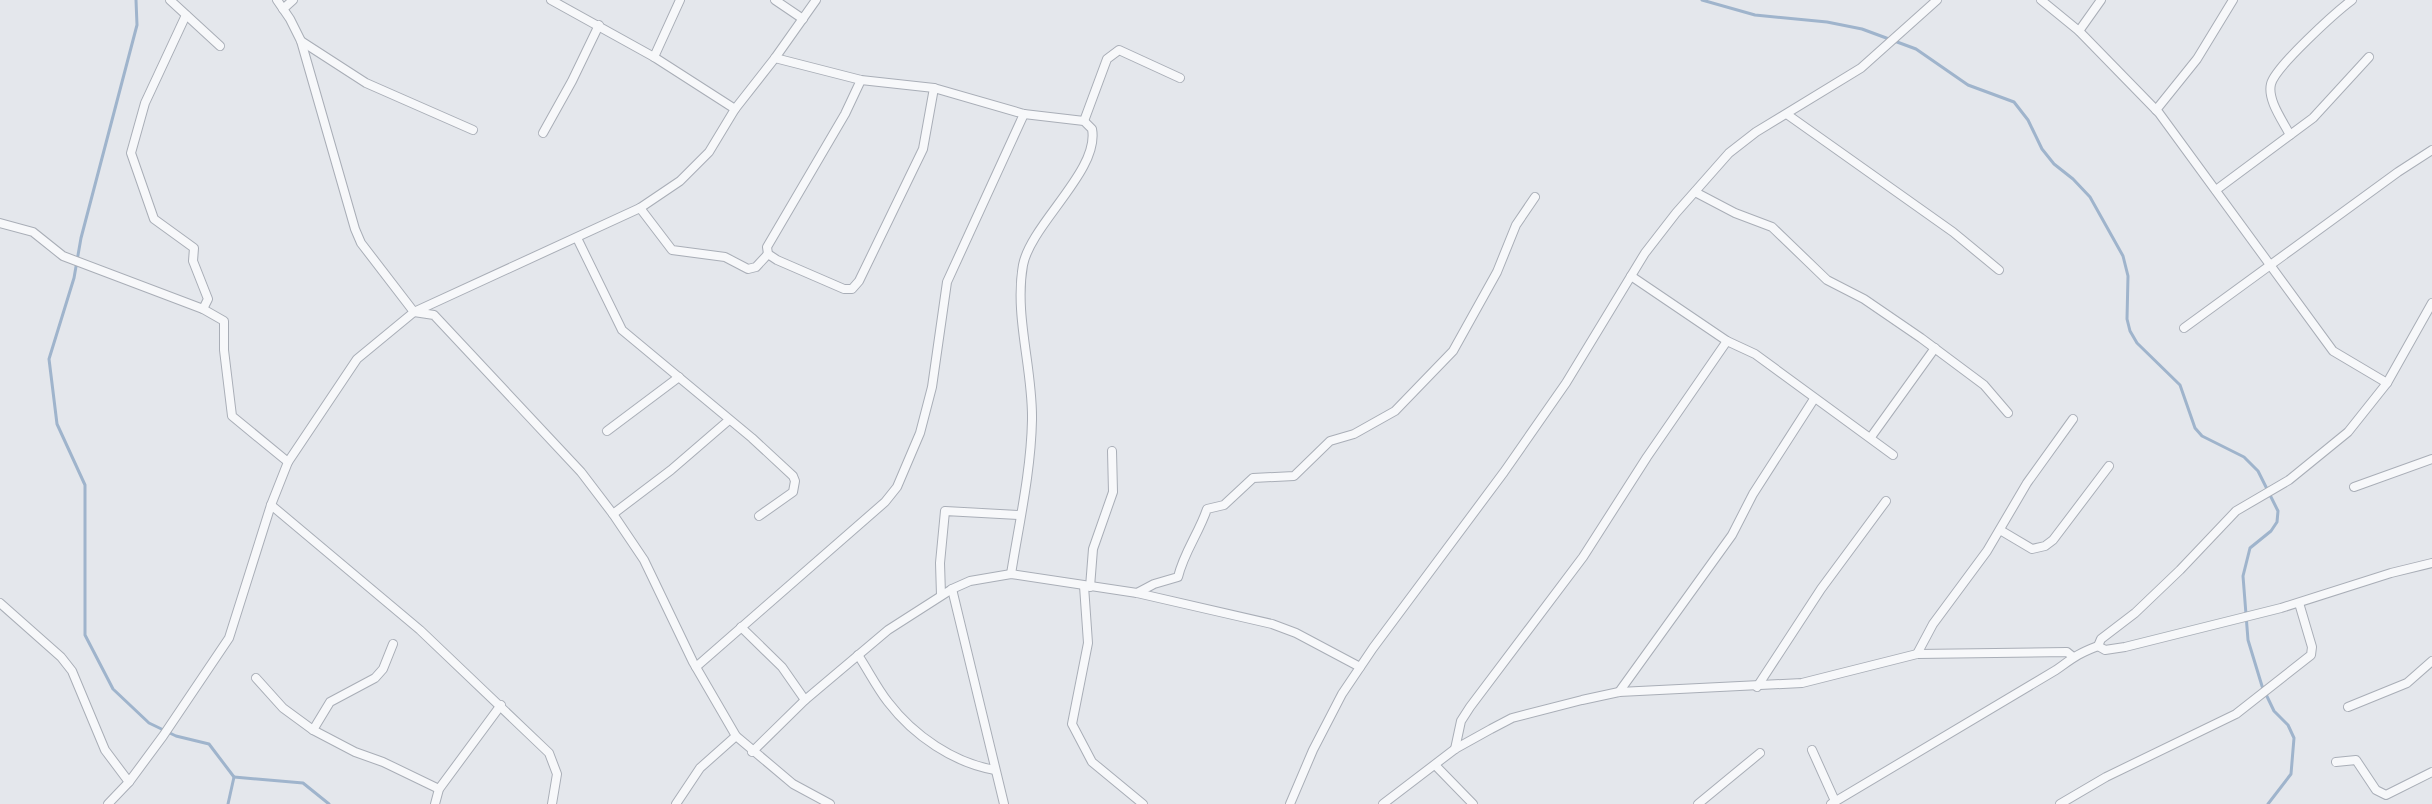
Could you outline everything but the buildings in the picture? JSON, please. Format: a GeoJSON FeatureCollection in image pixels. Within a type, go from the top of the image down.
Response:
{"type":"FeatureCollection","features":[{"type":"Feature","properties":{"kind":"street"},"geometry":{"type":"LineString","coordinates":[[170,0],[220,46]]}},
{"type":"Feature","properties":{"kind":"street"},"geometry":{"type":"LineString","coordinates":[[277,0],[301,41],[361,243],[414,312],[434,315],[581,472],[614,514],[644,560],[696,667],[736,736],[752,752],[793,784],[830,804]]}},
{"type":"Feature","properties":{"kind":"street"},"geometry":{"type":"LineString","coordinates":[[283,9],[293,0]]}},
{"type":"Feature","properties":{"kind":"street"},"geometry":{"type":"LineString","coordinates":[[551,0],[654,57],[735,109]]}},
{"type":"Feature","properties":{"kind":"street"},"geometry":{"type":"LineString","coordinates":[[654,57],[680,0]]}},
{"type":"Feature","properties":{"kind":"street"},"geometry":{"type":"LineString","coordinates":[[775,0],[803,20]]}},
{"type":"Feature","properties":{"kind":"street"},"geometry":{"type":"LineString","coordinates":[[108,804],[129,782],[163,736],[229,638],[271,505],[288,462],[357,359],[414,312],[640,208],[680,181],[709,152],[735,109],[816,0]]}},
{"type":"Feature","properties":{"kind":"street"},"geometry":{"type":"LineString","coordinates":[[1290,804],[1313,750],[1342,694],[1566,383],[1645,253],[1730,153],[1756,132],[1788,115],[1860,68],[1938,0]]}},
{"type":"Feature","properties":{"kind":"street"},"geometry":{"type":"LineString","coordinates":[[2041,0],[2079,31],[2156,110],[2333,351],[2386,383]]}},
{"type":"Feature","properties":{"kind":"street"},"geometry":{"type":"LineString","coordinates":[[2079,31],[2101,0]]}},
{"type":"Feature","properties":{"kind":"street"},"geometry":{"type":"LineString","coordinates":[[2156,110],[2197,59],[2233,0]]}},
{"type":"Feature","properties":{"kind":"street"},"geometry":{"type":"LineString","coordinates":[[2290,135],[2270,96],[2271,82],[2316,33],[2352,0]]}},
{"type":"Feature","properties":{"kind":"street"},"geometry":{"type":"LineString","coordinates":[[186,15],[145,103],[132,153],[154,219],[194,248],[193,261],[208,299],[203,309]]}},
{"type":"Feature","properties":{"kind":"street"},"geometry":{"type":"LineString","coordinates":[[543,133],[572,81],[599,25]]}},
{"type":"Feature","properties":{"kind":"street"},"geometry":{"type":"LineString","coordinates":[[301,41],[366,83],[473,130]]}},
{"type":"Feature","properties":{"kind":"street"},"geometry":{"type":"LineString","coordinates":[[1084,121],[1107,59],[1119,50],[1180,78]]}},
{"type":"Feature","properties":{"kind":"street"},"geometry":{"type":"LineString","coordinates":[[2216,190],[2313,118],[2369,57]]}},
{"type":"Feature","properties":{"kind":"street"},"geometry":{"type":"LineString","coordinates":[[775,58],[861,80],[934,88],[1024,114],[1084,121],[1090,125],[1093,134],[1087,157],[1049,219],[1033,239],[1023,265],[1025,339],[1032,418],[1011,574]]}},
{"type":"Feature","properties":{"kind":"street"},"geometry":{"type":"LineString","coordinates":[[640,208],[672,250],[725,257],[748,269],[756,267],[768,254],[767,242],[845,114],[861,80]]}},
{"type":"Feature","properties":{"kind":"street"},"geometry":{"type":"LineString","coordinates":[[768,254],[837,287],[852,289],[857,285],[923,149],[934,88]]}},
{"type":"Feature","properties":{"kind":"street"},"geometry":{"type":"LineString","coordinates":[[696,667],[885,502],[897,487],[920,433],[932,387],[947,282],[1024,114]]}},
{"type":"Feature","properties":{"kind":"street"},"geometry":{"type":"LineString","coordinates":[[1788,115],[1953,232],[1999,270]]}},
{"type":"Feature","properties":{"kind":"street"},"geometry":{"type":"LineString","coordinates":[[2184,328],[2432,150]]}},
{"type":"Feature","properties":{"kind":"street"},"geometry":{"type":"LineString","coordinates":[[1695,192],[1735,213],[1772,227],[1827,280],[1864,300],[1935,348],[1984,385],[2008,413]]}},
{"type":"Feature","properties":{"kind":"street"},"geometry":{"type":"LineString","coordinates":[[1137,593],[1154,584],[1179,577],[1181,564],[1191,541],[1199,532],[1207,509],[1224,505],[1253,478],[1294,476],[1330,441],[1354,435],[1395,411],[1453,351],[1497,272],[1516,225],[1535,197]]}},
{"type":"Feature","properties":{"kind":"street"},"geometry":{"type":"LineString","coordinates":[[0,223],[33,232],[63,256],[203,309],[224,321],[224,350],[232,416],[288,462]]}},
{"type":"Feature","properties":{"kind":"street"},"geometry":{"type":"LineString","coordinates":[[577,238],[621,330],[729,420],[795,481],[793,492],[759,516]]}},
{"type":"Feature","properties":{"kind":"street"},"geometry":{"type":"LineString","coordinates":[[1631,276],[1727,340],[1755,354],[1893,455]]}},
{"type":"Feature","properties":{"kind":"street"},"geometry":{"type":"LineString","coordinates":[[1812,750],[1833,802],[2056,670],[2068,662],[2072,656],[2098,646],[2101,639],[2180,570],[2236,511],[2289,480],[2348,432],[2386,383],[2432,303]]}},
{"type":"Feature","properties":{"kind":"street"},"geometry":{"type":"LineString","coordinates":[[1455,749],[1461,721],[1470,707],[1583,557],[1647,456],[1727,340]]}},
{"type":"Feature","properties":{"kind":"street"},"geometry":{"type":"LineString","coordinates":[[1871,438],[1935,348]]}},
{"type":"Feature","properties":{"kind":"street"},"geometry":{"type":"LineString","coordinates":[[607,431],[679,377]]}},
{"type":"Feature","properties":{"kind":"street"},"geometry":{"type":"LineString","coordinates":[[1619,692],[1732,535],[1753,494],[1814,399]]}},
{"type":"Feature","properties":{"kind":"street"},"geometry":{"type":"LineString","coordinates":[[1917,654],[1933,624],[2000,530],[2027,483],[2073,419]]}},
{"type":"Feature","properties":{"kind":"street"},"geometry":{"type":"LineString","coordinates":[[614,514],[671,470],[729,420]]}},
{"type":"Feature","properties":{"kind":"street"},"geometry":{"type":"LineString","coordinates":[[1112,451],[1113,492],[1093,549],[1087,586],[1088,643],[1072,724],[1092,762],[1143,804]]}},
{"type":"Feature","properties":{"kind":"street"},"geometry":{"type":"LineString","coordinates":[[2354,487],[2432,459]]}},
{"type":"Feature","properties":{"kind":"street"},"geometry":{"type":"LineString","coordinates":[[2000,530],[2032,549],[2045,546],[2053,540],[2109,466]]}},
{"type":"Feature","properties":{"kind":"street"},"geometry":{"type":"LineString","coordinates":[[1756,687],[1821,589],[1886,501]]}},
{"type":"Feature","properties":{"kind":"street"},"geometry":{"type":"LineString","coordinates":[[271,505],[420,630],[549,753],[557,774],[552,804]]}},
{"type":"Feature","properties":{"kind":"street"},"geometry":{"type":"LineString","coordinates":[[941,595],[940,563],[945,511],[1020,515]]}},
{"type":"Feature","properties":{"kind":"street"},"geometry":{"type":"LineString","coordinates":[[2098,646],[2105,650],[2125,647],[2237,620],[2299,603],[2391,573],[2432,563]]}},
{"type":"Feature","properties":{"kind":"street"},"geometry":{"type":"LineString","coordinates":[[752,752],[805,700],[888,630],[952,589],[970,581],[1011,574],[1137,593],[1272,624],[1296,633],[1360,668]]}},
{"type":"Feature","properties":{"kind":"street"},"geometry":{"type":"LineString","coordinates":[[952,589],[1004,804]]}},
{"type":"Feature","properties":{"kind":"street"},"geometry":{"type":"LineString","coordinates":[[0,603],[61,657],[72,671],[105,750],[129,782]]}},
{"type":"Feature","properties":{"kind":"street"},"geometry":{"type":"LineString","coordinates":[[2060,804],[2106,777],[2236,714],[2303,662],[2311,655],[2312,647],[2299,603]]}},
{"type":"Feature","properties":{"kind":"street"},"geometry":{"type":"LineString","coordinates":[[741,627],[782,667],[805,700]]}},
{"type":"Feature","properties":{"kind":"street"},"geometry":{"type":"LineString","coordinates":[[313,730],[330,702],[375,678],[383,669],[393,644]]}},
{"type":"Feature","properties":{"kind":"street"},"geometry":{"type":"LineString","coordinates":[[1383,804],[1455,749],[1512,718],[1619,692],[1802,683],[1917,654],[2067,652],[2072,656]]}},
{"type":"Feature","properties":{"kind":"street"},"geometry":{"type":"LineString","coordinates":[[858,655],[887,702],[915,730],[951,756],[975,767],[995,770]]}},
{"type":"Feature","properties":{"kind":"street"},"geometry":{"type":"LineString","coordinates":[[2348,707],[2407,683],[2432,662]]}},
{"type":"Feature","properties":{"kind":"street"},"geometry":{"type":"LineString","coordinates":[[256,678],[283,708],[313,730],[355,752],[383,762],[439,789]]}},
{"type":"Feature","properties":{"kind":"street"},"geometry":{"type":"LineString","coordinates":[[435,804],[439,789],[501,705]]}},
{"type":"Feature","properties":{"kind":"street"},"geometry":{"type":"LineString","coordinates":[[676,804],[700,768],[736,736]]}},
{"type":"Feature","properties":{"kind":"street"},"geometry":{"type":"LineString","coordinates":[[1698,804],[1760,753]]}},
{"type":"Feature","properties":{"kind":"street"},"geometry":{"type":"LineString","coordinates":[[2336,762],[2356,760],[2376,790],[2386,795],[2432,772]]}},
{"type":"Feature","properties":{"kind":"street"},"geometry":{"type":"LineString","coordinates":[[1435,765],[1473,804]]}},
{"type":"Feature","properties":{"kind":"waterway"},"geometry":{"type":"LineString","coordinates":[[136,0],[137,25],[81,238],[74,278],[49,359],[57,424],[85,485],[85,635],[113,689],[149,723],[176,736],[209,744],[234,777],[228,804]]}},
{"type":"Feature","properties":{"kind":"waterway"},"geometry":{"type":"LineString","coordinates":[[1702,0],[1755,15],[1827,22],[1862,29],[1916,49],[1968,85],[2014,102],[2028,120],[2042,149],[2054,164],[2090,197],[2123,256],[2128,276],[2127,319],[2130,331],[2137,343],[2180,385],[2195,428],[2202,436],[2244,457],[2258,471],[2278,511],[2277,522],[2271,531],[2250,548],[2243,576],[2248,640],[2262,686],[2274,711],[2288,725],[2294,738],[2291,774],[2268,804]]}},
{"type":"Feature","properties":{"kind":"waterway"},"geometry":{"type":"LineString","coordinates":[[234,777],[303,783],[329,804]]}}]}
